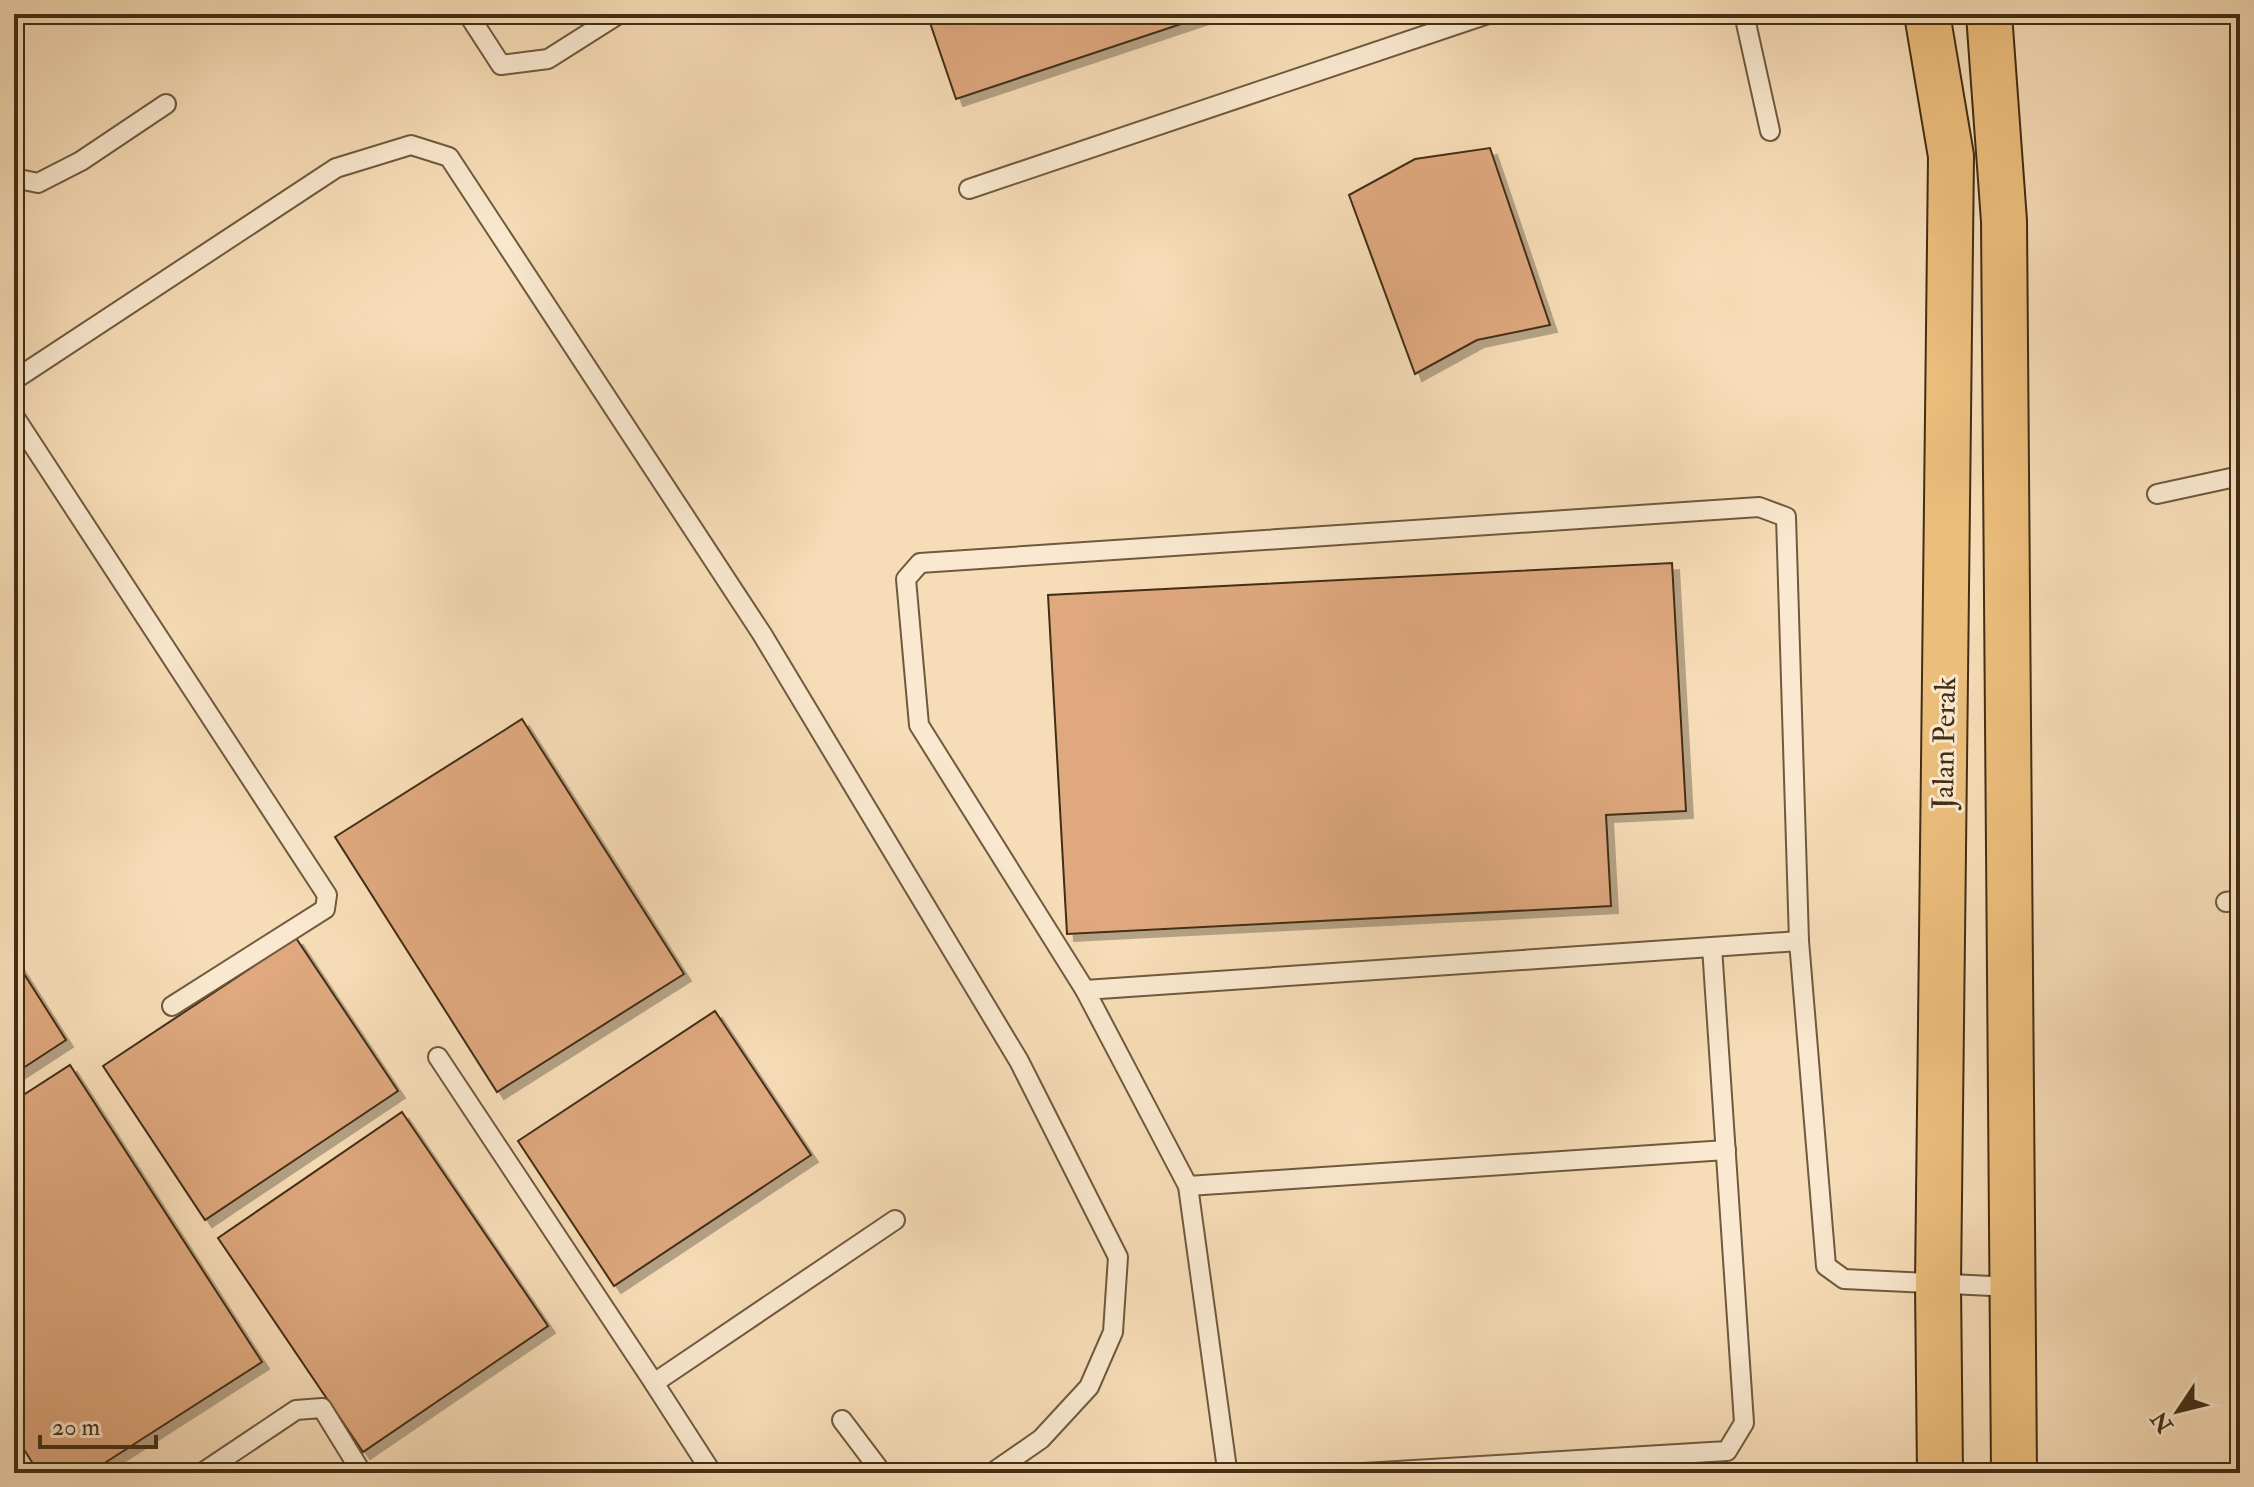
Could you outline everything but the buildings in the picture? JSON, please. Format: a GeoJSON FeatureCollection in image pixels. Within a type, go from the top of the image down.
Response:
{"type":"FeatureCollection","features":[{"type":"Feature","properties":{"kind":"main road","name":"Jalan Perak"},"geometry":{"type":"LineString","coordinates":[[1927,14],[1951,156],[1938,1284],[1940,1473]]}},
{"type":"Feature","properties":{"kind":"main road","name":"Jalan Perak"},"geometry":{"type":"LineString","coordinates":[[1989,14],[2004,221],[2014,1473]]}},
{"type":"Feature","properties":{"kind":"lane"},"geometry":{"type":"LineString","coordinates":[[468,14],[501,65],[548,59],[619,14]]}},
{"type":"Feature","properties":{"kind":"lane"},"geometry":{"type":"LineString","coordinates":[[969,189],[1488,14]]}},
{"type":"Feature","properties":{"kind":"lane"},"geometry":{"type":"LineString","coordinates":[[1744,14],[1770,131]]}},
{"type":"Feature","properties":{"kind":"lane"},"geometry":{"type":"LineString","coordinates":[[14,178],[38,183],[81,161],[166,104]]}},
{"type":"Feature","properties":{"kind":"lane"},"geometry":{"type":"LineString","coordinates":[[14,380],[336,168],[411,145],[449,157],[762,634],[1019,1061],[1118,1257],[1113,1332],[1089,1387],[1041,1439],[992,1473]]}},
{"type":"Feature","properties":{"kind":"lane"},"geometry":{"type":"LineString","coordinates":[[14,416],[327,895],[325,909],[172,1006]]}},
{"type":"Feature","properties":{"kind":"lane"},"geometry":{"type":"LineString","coordinates":[[2157,494],[2240,476]]}},
{"type":"Feature","properties":{"kind":"lane"},"geometry":{"type":"LineString","coordinates":[[1233,1473],[1227,1469],[1188,1186],[1085,990],[919,725],[906,579],[920,563],[1759,507],[1786,517],[1799,941],[1826,1266],[1844,1279],[2013,1287]]}},
{"type":"Feature","properties":{"kind":"lane"},"geometry":{"type":"LineString","coordinates":[[1085,990],[1799,941]]}},
{"type":"Feature","properties":{"kind":"lane"},"geometry":{"type":"LineString","coordinates":[[1364,1473],[1727,1451],[1744,1423],[1712,947]]}},
{"type":"Feature","properties":{"kind":"lane"},"geometry":{"type":"LineString","coordinates":[[438,1057],[712,1473]]}},
{"type":"Feature","properties":{"kind":"lane"},"geometry":{"type":"LineString","coordinates":[[1188,1186],[1726,1150]]}},
{"type":"Feature","properties":{"kind":"lane"},"geometry":{"type":"LineString","coordinates":[[654,1383],[895,1220]]}},
{"type":"Feature","properties":{"kind":"lane"},"geometry":{"type":"LineString","coordinates":[[202,1473],[296,1410],[322,1408],[362,1473]]}},
{"type":"Feature","properties":{"kind":"lane"},"geometry":{"type":"LineString","coordinates":[[842,1420],[882,1473]]}}]}
